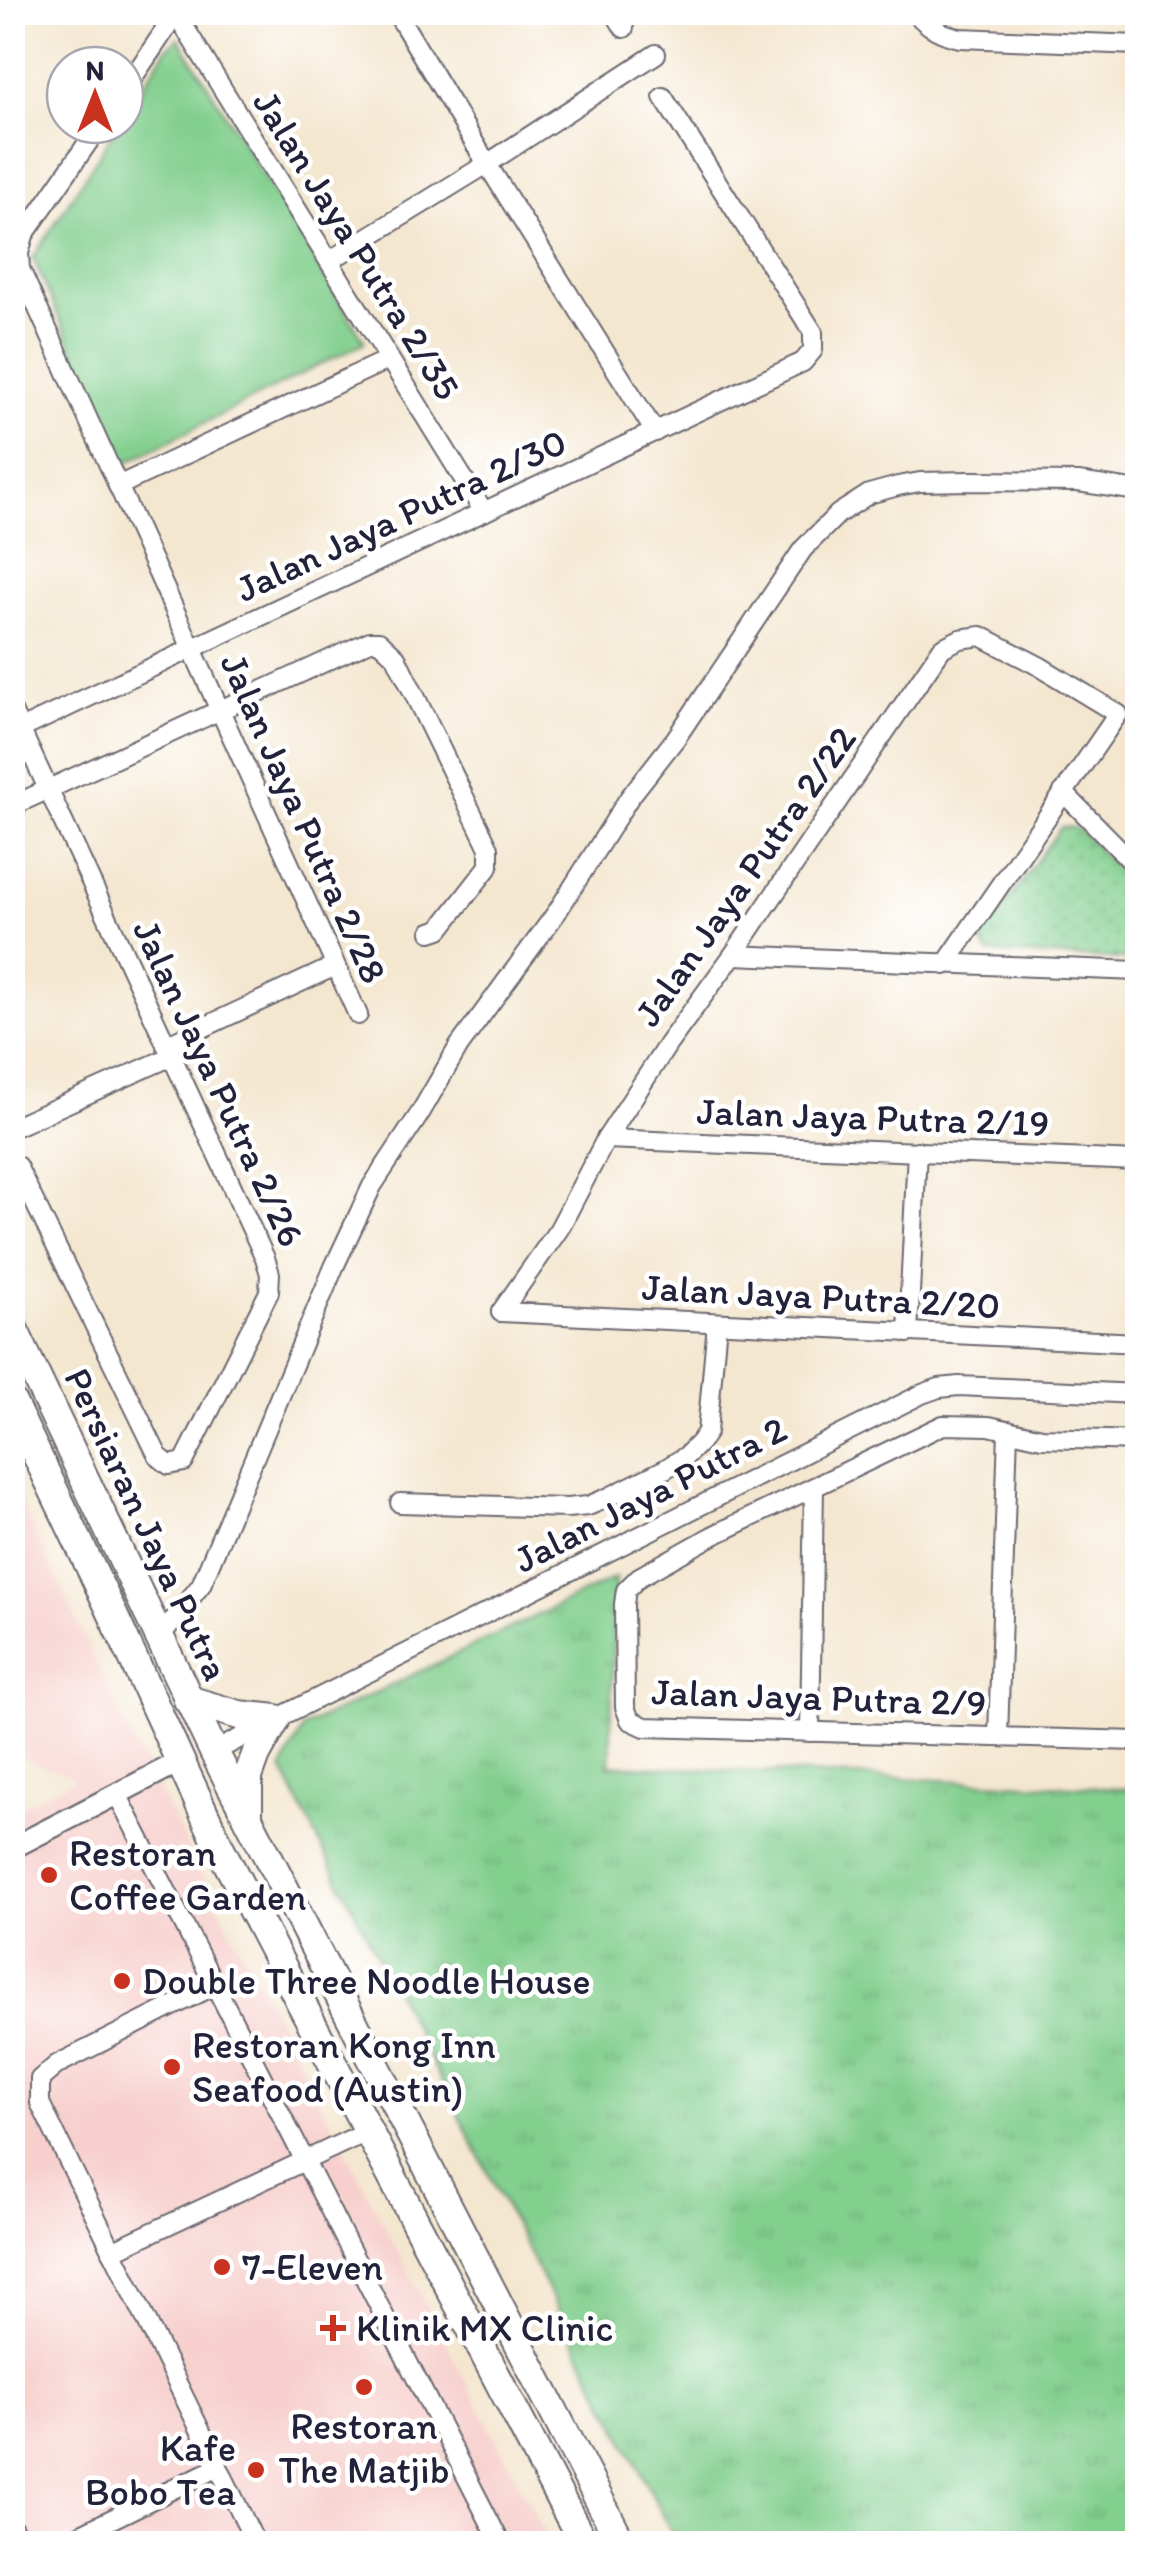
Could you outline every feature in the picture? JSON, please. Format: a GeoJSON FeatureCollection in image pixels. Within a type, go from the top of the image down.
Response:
{"type":"FeatureCollection","features":[{"type":"Feature","properties":{"kind":"main road","name":"Persiaran Jaya Putra"},"geometry":{"type":"LineString","coordinates":[[12,1326],[248,1820],[622,2544]]}},
{"type":"Feature","properties":{"kind":"main road","name":"Persiaran Jaya Putra"},"geometry":{"type":"LineString","coordinates":[[12,1403],[220,1848],[584,2544]]}},
{"type":"Feature","properties":{"kind":"main road"},"geometry":{"type":"LineString","coordinates":[[188,1700],[239,1715],[276,1718],[248,1777],[248,1820]]}},
{"type":"Feature","properties":{"kind":"main road"},"geometry":{"type":"LineString","coordinates":[[158,1712],[192,1749],[214,1752],[207,1778],[220,1826],[220,1848]]}},
{"type":"Feature","properties":{"kind":"street"},"geometry":{"type":"LineString","coordinates":[[396,12],[656,432]]}},
{"type":"Feature","properties":{"kind":"street"},"geometry":{"type":"LineString","coordinates":[[145,60],[176,14]]}},
{"type":"Feature","properties":{"kind":"street","name":"Jalan Jaya Putra 2/35"},"geometry":{"type":"LineString","coordinates":[[176,14],[484,512]]}},
{"type":"Feature","properties":{"kind":"street"},"geometry":{"type":"LineString","coordinates":[[919,17],[936,30],[960,38],[1138,44]]}},
{"type":"Feature","properties":{"kind":"street"},"geometry":{"type":"LineString","coordinates":[[329,261],[656,54]]}},
{"type":"Feature","properties":{"kind":"street","name":"Jalan Jaya Putra 2/30"},"geometry":{"type":"LineString","coordinates":[[17,731],[803,362],[814,350],[813,332],[663,97]]}},
{"type":"Feature","properties":{"kind":"street","name":"Jalan Jaya Putra 2/28"},"geometry":{"type":"LineString","coordinates":[[86,145],[24,235],[20,269],[358,1015]]}},
{"type":"Feature","properties":{"kind":"street"},"geometry":{"type":"LineString","coordinates":[[118,486],[389,359]]}},
{"type":"Feature","properties":{"kind":"street"},"geometry":{"type":"LineString","coordinates":[[158,1638],[200,1585],[372,1186],[459,1046],[557,912],[628,798],[676,738],[803,549],[838,514],[869,494],[920,482],[1078,482],[1138,491]]}},
{"type":"Feature","properties":{"kind":"street","name":"Jalan Jaya Putra 2/22"},"geometry":{"type":"LineString","coordinates":[[501,1312],[559,1229],[606,1139],[668,1044],[942,648],[960,639],[981,636],[1118,714],[1064,792]]}},
{"type":"Feature","properties":{"kind":"street"},"geometry":{"type":"LineString","coordinates":[[12,806],[370,641],[379,641],[396,657],[490,848],[489,866],[440,928],[431,932]]}},
{"type":"Feature","properties":{"kind":"street","name":"Jalan Jaya Putra 2/26"},"geometry":{"type":"LineString","coordinates":[[12,711],[17,731],[48,789],[270,1274],[269,1292],[184,1462],[168,1465],[158,1456],[17,1166]]}},
{"type":"Feature","properties":{"kind":"street"},"geometry":{"type":"LineString","coordinates":[[945,965],[1064,792],[1138,868]]}},
{"type":"Feature","properties":{"kind":"street"},"geometry":{"type":"LineString","coordinates":[[733,955],[1138,972]]}},
{"type":"Feature","properties":{"kind":"street"},"geometry":{"type":"LineString","coordinates":[[12,1128],[335,966]]}},
{"type":"Feature","properties":{"kind":"street","name":"Jalan Jaya Putra 2/19"},"geometry":{"type":"LineString","coordinates":[[606,1139],[1138,1161]]}},
{"type":"Feature","properties":{"kind":"street"},"geometry":{"type":"LineString","coordinates":[[908,1333],[917,1151]]}},
{"type":"Feature","properties":{"kind":"street","name":"Jalan Jaya Putra 2/20"},"geometry":{"type":"LineString","coordinates":[[501,1312],[1138,1344]]}},
{"type":"Feature","properties":{"kind":"street"},"geometry":{"type":"LineString","coordinates":[[400,1503],[588,1506],[665,1469],[686,1456],[707,1432],[717,1323]]}},
{"type":"Feature","properties":{"kind":"street","name":"Jalan Jaya Putra 2"},"geometry":{"type":"LineString","coordinates":[[214,1752],[922,1394],[960,1386],[1138,1394]]}},
{"type":"Feature","properties":{"kind":"street"},"geometry":{"type":"LineString","coordinates":[[810,1732],[814,1486],[942,1426],[989,1426],[1042,1438],[1138,1442]]}},
{"type":"Feature","properties":{"kind":"street"},"geometry":{"type":"LineString","coordinates":[[998,1737],[1008,1430]]}},
{"type":"Feature","properties":{"kind":"street","name":"Jalan Jaya Putra 2/9"},"geometry":{"type":"LineString","coordinates":[[814,1486],[639,1576],[626,1590],[626,1707],[630,1720],[645,1728],[1138,1741]]}},
{"type":"Feature","properties":{"kind":"street"},"geometry":{"type":"LineString","coordinates":[[12,1848],[180,1761]]}},
{"type":"Feature","properties":{"kind":"street"},"geometry":{"type":"LineString","coordinates":[[116,1794],[501,2544]]}},
{"type":"Feature","properties":{"kind":"street"},"geometry":{"type":"LineString","coordinates":[[216,1985],[58,2064],[40,2079],[40,2104],[256,2544]]}},
{"type":"Feature","properties":{"kind":"street"},"geometry":{"type":"LineString","coordinates":[[112,2251],[368,2131]]}},
{"type":"Feature","properties":{"kind":"street"},"geometry":{"type":"LineString","coordinates":[[61,2544],[218,2468]]}},
{"type":"Feature","properties":{"kind":"street"},"geometry":{"type":"LineString","coordinates":[[12,2527],[21,2544]]}},
{"type":"Feature","properties":{"kind":"shaded area"},"geometry":{"type":"Polygon","coordinates":[[[13,1485],[136,1748],[550,2543],[13,2543],[13,1811],[76,1778],[13,1753],[13,1485]]]}},
{"type":"Feature","properties":{"kind":"green space"},"geometry":{"type":"Polygon","coordinates":[[[179,38],[365,342],[123,464],[33,258],[105,145],[145,145],[145,83],[167,48],[179,38]]]}},
{"type":"Feature","properties":{"kind":"green space"},"geometry":{"type":"Polygon","coordinates":[[[1061,827],[1077,828],[1137,890],[1137,960],[989,953],[982,945],[981,939],[1061,827]]]}},
{"type":"Feature","properties":{"kind":"green space"},"geometry":{"type":"Polygon","coordinates":[[[615,1578],[610,1765],[1137,1789],[1137,2543],[677,2543],[282,1769],[304,1727],[615,1578]]]}},
{"type":"Feature","properties":{"kind":"place","name":"Restoran Coffee Garden"},"geometry":{"type":"Point","coordinates":[49,1875]}},
{"type":"Feature","properties":{"kind":"place","name":"Double Three Noodle House"},"geometry":{"type":"Point","coordinates":[122,1981]}},
{"type":"Feature","properties":{"kind":"place","name":"Restoran Kong Inn Seafood (Austin)"},"geometry":{"type":"Point","coordinates":[172,2067]}},
{"type":"Feature","properties":{"kind":"place","name":"7-Eleven"},"geometry":{"type":"Point","coordinates":[222,2267]}},
{"type":"Feature","properties":{"kind":"place","name":"Klinik MX Clinic"},"geometry":{"type":"Point","coordinates":[333,2328]}},
{"type":"Feature","properties":{"kind":"place","name":"Restoran The Matjib"},"geometry":{"type":"Point","coordinates":[364,2387]}},
{"type":"Feature","properties":{"kind":"place","name":"Kafe Bobo Tea"},"geometry":{"type":"Point","coordinates":[256,2470]}}]}
